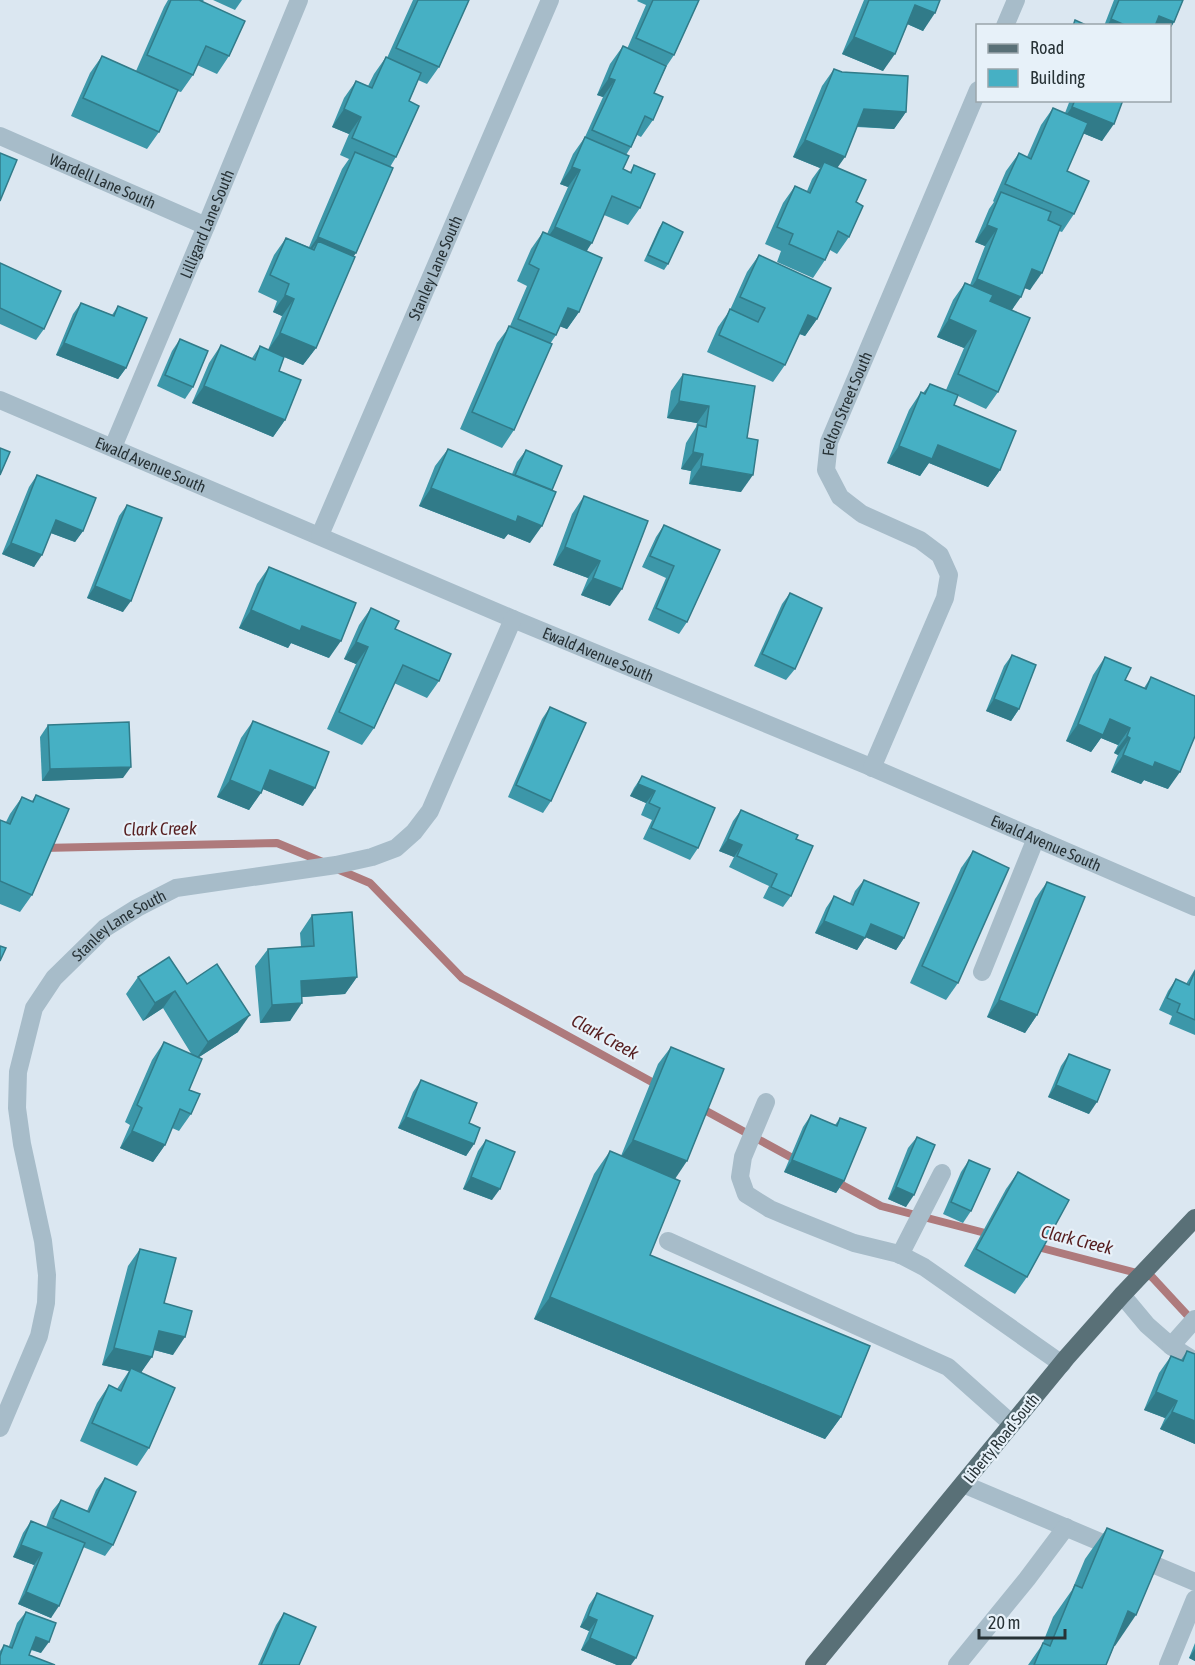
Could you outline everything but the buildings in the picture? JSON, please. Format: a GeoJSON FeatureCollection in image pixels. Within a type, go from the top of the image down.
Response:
{"type":"FeatureCollection","features":[{"type":"Feature","properties":{"kind":"main road","name":"Liberty Road South"},"geometry":{"type":"LineString","coordinates":[[814,1665],[1062,1364],[1122,1295],[1195,1218]]}},
{"type":"Feature","properties":{"kind":"street","name":"Lilligard Lane South"},"geometry":{"type":"LineString","coordinates":[[113,447],[299,0]]}},
{"type":"Feature","properties":{"kind":"street","name":"Stanley Lane South"},"geometry":{"type":"LineString","coordinates":[[320,535],[550,0]]}},
{"type":"Feature","properties":{"kind":"street"},"geometry":{"type":"LineString","coordinates":[[1006,24],[1016,0]]}},
{"type":"Feature","properties":{"kind":"street","name":"Felton Street South"},"geometry":{"type":"LineString","coordinates":[[872,768],[945,598],[949,576],[940,555],[920,540],[862,514],[840,497],[826,470],[829,442],[976,95]]}},
{"type":"Feature","properties":{"kind":"street","name":"Wardell Lane South"},"geometry":{"type":"LineString","coordinates":[[0,135],[206,226]]}},
{"type":"Feature","properties":{"kind":"street","name":"Ewald Avenue South"},"geometry":{"type":"LineString","coordinates":[[0,400],[513,619],[872,768],[1195,907]]}},
{"type":"Feature","properties":{"kind":"street","name":"Stanley Lane South"},"geometry":{"type":"LineString","coordinates":[[0,1428],[39,1336],[46,1303],[47,1275],[43,1241],[22,1144],[17,1108],[18,1072],[34,1008],[54,978],[105,928],[176,888],[336,864],[372,857],[396,848],[414,832],[430,811],[513,619]]}},
{"type":"Feature","properties":{"kind":"street"},"geometry":{"type":"LineString","coordinates":[[981,972],[1036,838]]}},
{"type":"Feature","properties":{"kind":"street"},"geometry":{"type":"LineString","coordinates":[[766,1102],[743,1157],[740,1178],[746,1194],[770,1209],[843,1239],[900,1255],[924,1267],[1062,1364]]}},
{"type":"Feature","properties":{"kind":"street"},"geometry":{"type":"LineString","coordinates":[[900,1255],[942,1173]]}},
{"type":"Feature","properties":{"kind":"street"},"geometry":{"type":"LineString","coordinates":[[668,1240],[948,1367],[1012,1424]]}},
{"type":"Feature","properties":{"kind":"street"},"geometry":{"type":"LineString","coordinates":[[1122,1295],[1148,1325],[1171,1346],[1195,1361]]}},
{"type":"Feature","properties":{"kind":"street"},"geometry":{"type":"LineString","coordinates":[[1171,1346],[1195,1320]]}},
{"type":"Feature","properties":{"kind":"street"},"geometry":{"type":"LineString","coordinates":[[963,1484],[1195,1582]]}},
{"type":"Feature","properties":{"kind":"street"},"geometry":{"type":"LineString","coordinates":[[957,1665],[1066,1527]]}},
{"type":"Feature","properties":{"kind":"street"},"geometry":{"type":"LineString","coordinates":[[1168,1665],[1195,1599]]}},
{"type":"Feature","properties":{"kind":"waterway","name":"Clark Creek"},"geometry":{"type":"LineString","coordinates":[[42,848],[277,843],[325,863]]}},
{"type":"Feature","properties":{"kind":"waterway","name":"Clark Creek"},"geometry":{"type":"LineString","coordinates":[[337,869],[370,883],[462,978],[661,1087]]}},
{"type":"Feature","properties":{"kind":"waterway","name":"Clark Creek"},"geometry":{"type":"LineString","coordinates":[[699,1107],[798,1161]]}},
{"type":"Feature","properties":{"kind":"waterway","name":"Clark Creek"},"geometry":{"type":"LineString","coordinates":[[833,1180],[881,1206],[993,1235]]}},
{"type":"Feature","properties":{"kind":"waterway","name":"Clark Creek"},"geometry":{"type":"LineString","coordinates":[[1034,1246],[1152,1277],[1189,1317],[1194,1319]]}}]}
